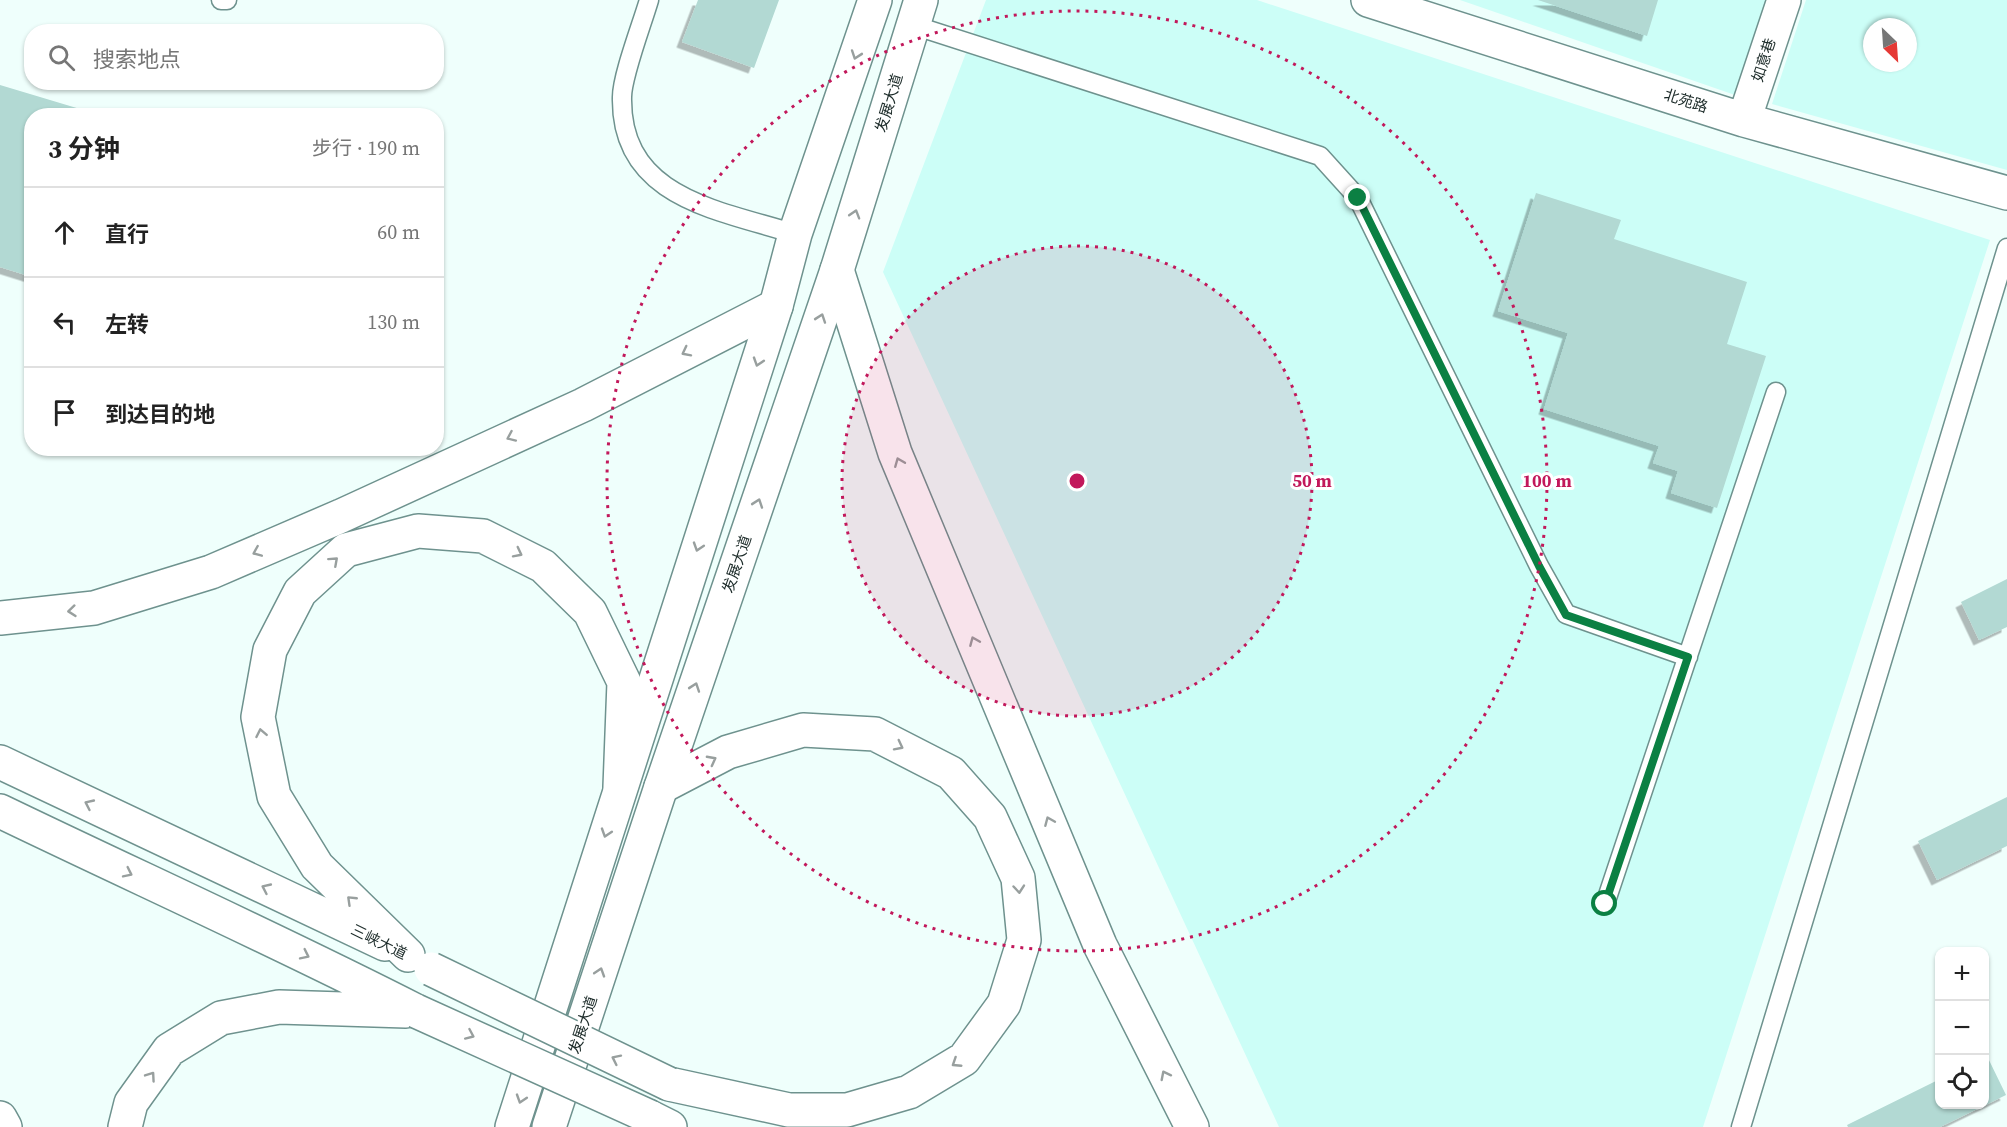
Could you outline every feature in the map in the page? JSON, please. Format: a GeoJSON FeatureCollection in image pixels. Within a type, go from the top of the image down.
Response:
{"type":"FeatureCollection","features":[{"type":"Feature","properties":{"kind":"main road"},"geometry":{"type":"LineString","coordinates":[[512,1127],[776,306],[795,234],[875,0]]}},
{"type":"Feature","properties":{"kind":"main road","name":"北苑路"},"geometry":{"type":"LineString","coordinates":[[1368,0],[1744,120],[2007,193]]}},
{"type":"Feature","properties":{"kind":"main road","name":"如意巷"},"geometry":{"type":"LineString","coordinates":[[1744,120],[1784,0]]}},
{"type":"Feature","properties":{"kind":"main road","name":"发展大道"},"geometry":{"type":"LineString","coordinates":[[549,1127],[661,788],[837,270],[917,12]]}},
{"type":"Feature","properties":{"kind":"main road"},"geometry":{"type":"LineString","coordinates":[[837,270],[900,465],[1101,945],[1192,1127]]}},
{"type":"Feature","properties":{"kind":"main road"},"geometry":{"type":"LineString","coordinates":[[0,618],[94,608],[211,572],[341,516],[583,405],[776,306]]}},
{"type":"Feature","properties":{"kind":"main road"},"geometry":{"type":"LineString","coordinates":[[420,962],[317,866],[274,796],[258,717],[270,650],[300,592],[346,550],[418,531],[483,536],[543,566],[590,612],[624,682],[620,787]]}},
{"type":"Feature","properties":{"kind":"main road"},"geometry":{"type":"LineString","coordinates":[[661,788],[728,752],[803,730],[875,734],[951,773],[990,817],[1018,878],[1024,940],[1004,1004],[964,1059],[909,1092],[847,1110],[789,1110],[669,1084]]}},
{"type":"Feature","properties":{"kind":"main road","name":"三峡大道"},"geometry":{"type":"LineString","coordinates":[[0,762],[420,962],[756,1127]]}},
{"type":"Feature","properties":{"kind":"main road"},"geometry":{"type":"LineString","coordinates":[[0,811],[188,902],[304,954],[416,1011],[661,1124]]}},
{"type":"Feature","properties":{"kind":"main road"},"geometry":{"type":"LineString","coordinates":[[125,1127],[131,1103],[169,1050],[221,1018],[279,1007],[416,1011]]}},
{"type":"Feature","properties":{"kind":"main road"},"geometry":{"type":"LineString","coordinates":[[0,1118],[5,1127]]}},
{"type":"Feature","properties":{"kind":"lane"},"geometry":{"type":"LineString","coordinates":[[221,0],[227,0]]}},
{"type":"Feature","properties":{"kind":"lane"},"geometry":{"type":"LineString","coordinates":[[649,0],[622,95],[624,127],[637,156],[655,180],[679,197],[795,234]]}},
{"type":"Feature","properties":{"kind":"lane"},"geometry":{"type":"LineString","coordinates":[[917,12],[1320,156],[1358,198],[1539,566],[1566,615],[1688,657]]}},
{"type":"Feature","properties":{"kind":"lane"},"geometry":{"type":"LineString","coordinates":[[1741,1127],[2007,248]]}},
{"type":"Feature","properties":{"kind":"lane"},"geometry":{"type":"LineString","coordinates":[[1605,904],[1776,392]]}},
{"type":"Feature","properties":{"kind":"shaded area"},"geometry":{"type":"Polygon","coordinates":[[[986,0],[1257,0],[1990,240],[1703,1127],[1279,1127],[883,272],[986,0]]]}},
{"type":"Feature","properties":{"kind":"shaded area"},"geometry":{"type":"Polygon","coordinates":[[[1460,0],[1766,0],[1735,95],[1460,0]]]}},
{"type":"Feature","properties":{"kind":"shaded area"},"geometry":{"type":"Polygon","coordinates":[[[1806,0],[2007,0],[2007,170],[1772,104],[1806,0]]]}},
{"type":"Feature","properties":{"kind":"building"},"geometry":{"type":"Polygon","coordinates":[[[698,0],[779,0],[754,68],[682,42],[698,0]]]}},
{"type":"Feature","properties":{"kind":"building"},"geometry":{"type":"Polygon","coordinates":[[[1538,0],[1658,0],[1647,36],[1538,0]]]}},
{"type":"Feature","properties":{"kind":"building"},"geometry":{"type":"Polygon","coordinates":[[[0,85],[77,108],[24,108],[24,274],[0,267],[0,85]]]}},
{"type":"Feature","properties":{"kind":"building"},"geometry":{"type":"Polygon","coordinates":[[[1536,193],[1621,220],[1614,239],[1747,282],[1727,344],[1766,356],[1717,508],[1671,493],[1678,471],[1653,463],[1659,446],[1544,409],[1568,333],[1498,311],[1536,193]]]}},
{"type":"Feature","properties":{"kind":"building"},"geometry":{"type":"Polygon","coordinates":[[[2007,579],[2007,627],[1979,640],[1961,602],[2007,579]]]}},
{"type":"Feature","properties":{"kind":"building"},"geometry":{"type":"Polygon","coordinates":[[[2007,797],[2007,846],[1937,880],[1918,841],[2007,797]]]}},
{"type":"Feature","properties":{"kind":"building"},"geometry":{"type":"Polygon","coordinates":[[[1989,1060],[2006,1095],[1989,1103],[1989,1060]]]}},
{"type":"Feature","properties":{"kind":"building"},"geometry":{"type":"Polygon","coordinates":[[[1935,1081],[1935,1109],[1977,1109],[1940,1127],[1848,1127],[1847,1125],[1935,1081]]]}},
{"type":"Feature","properties":{"kind":"route"},"geometry":{"type":"LineString","coordinates":[[1358,198],[1539,566],[1566,615],[1688,657],[1605,904]]}}]}
